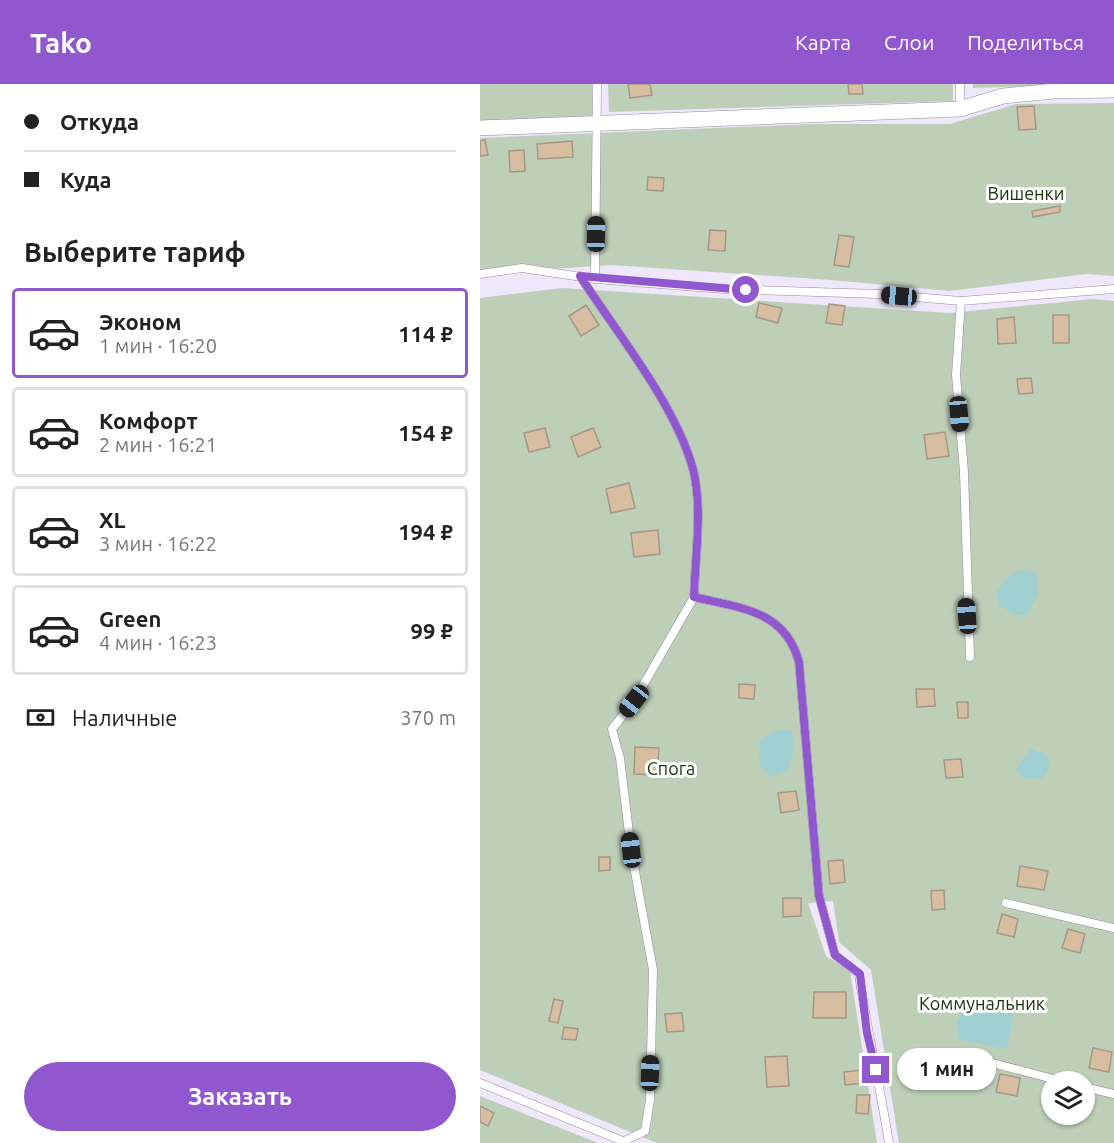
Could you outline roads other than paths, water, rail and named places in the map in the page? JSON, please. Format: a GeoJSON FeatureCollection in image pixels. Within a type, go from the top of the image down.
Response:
{"type":"FeatureCollection","features":[{"type":"Feature","properties":{"kind":"street"},"geometry":{"type":"LineString","coordinates":[[480,128],[960,109],[1003,96],[1054,91],[1114,90]]}},
{"type":"Feature","properties":{"kind":"lane"},"geometry":{"type":"LineString","coordinates":[[595,279],[597,84]]}},
{"type":"Feature","properties":{"kind":"lane"},"geometry":{"type":"LineString","coordinates":[[960,84],[960,109]]}},
{"type":"Feature","properties":{"kind":"lane"},"geometry":{"type":"LineString","coordinates":[[480,274],[522,268],[595,279],[724,289],[878,294],[961,302],[1114,289]]}},
{"type":"Feature","properties":{"kind":"lane"},"geometry":{"type":"LineString","coordinates":[[480,1083],[623,1142],[645,1131],[650,1100],[653,970],[631,850],[620,758],[612,729],[634,701],[694,597],[699,534],[693,470],[669,412],[580,276]]}},
{"type":"Feature","properties":{"kind":"lane"},"geometry":{"type":"LineString","coordinates":[[961,302],[956,375],[964,472],[970,657]]}},
{"type":"Feature","properties":{"kind":"lane"},"geometry":{"type":"LineString","coordinates":[[694,597],[763,614],[793,641],[799,662],[819,896],[835,955],[860,974],[867,1033],[881,1089],[889,1143]]}},
{"type":"Feature","properties":{"kind":"lane"},"geometry":{"type":"LineString","coordinates":[[1006,903],[1114,928]]}},
{"type":"Feature","properties":{"kind":"lane"},"geometry":{"type":"LineString","coordinates":[[969,1057],[1041,1076]]}},
{"type":"Feature","properties":{"kind":"lane"},"geometry":{"type":"LineString","coordinates":[[1095,1090],[1114,1095]]}},
{"type":"Feature","properties":{"kind":"park label","name":"Вишенки"},"geometry":{"type":"Point","coordinates":[1026,193]}},
{"type":"Feature","properties":{"kind":"park label","name":"Спога"},"geometry":{"type":"Point","coordinates":[671,768]}},
{"type":"Feature","properties":{"kind":"park label","name":"Коммунальник"},"geometry":{"type":"Point","coordinates":[982,1003]}}]}
